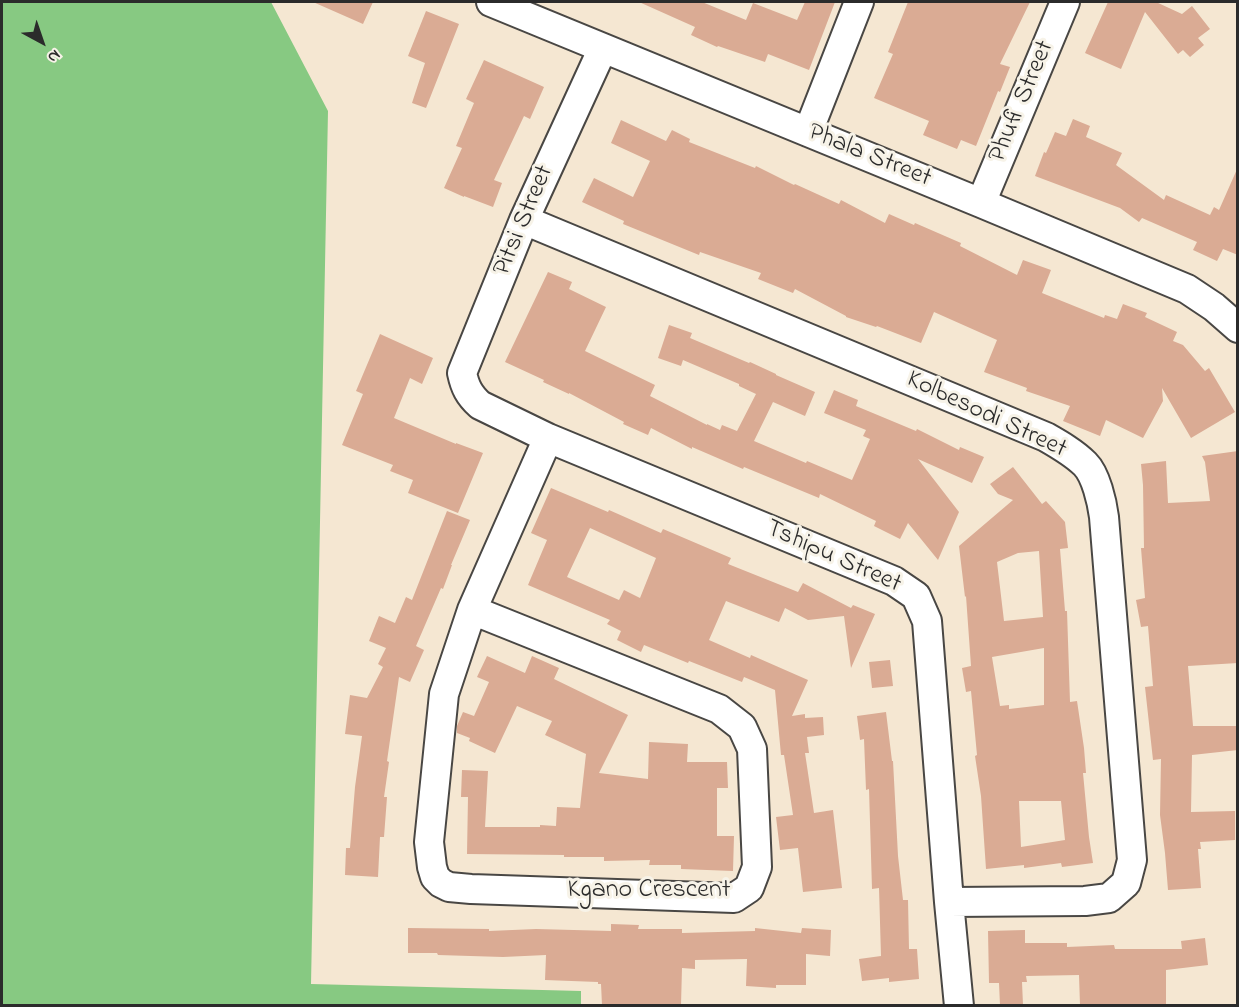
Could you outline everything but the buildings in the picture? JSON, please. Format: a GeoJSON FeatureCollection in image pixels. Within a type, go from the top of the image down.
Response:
{"type":"FeatureCollection","features":[{"type":"Feature","properties":{"kind":"street","name":"Phala Street"},"geometry":{"type":"LineString","coordinates":[[491,2],[981,202],[1187,289],[1214,307],[1238,328]]}},
{"type":"Feature","properties":{"kind":"street"},"geometry":{"type":"LineString","coordinates":[[808,132],[859,2]]}},
{"type":"Feature","properties":{"kind":"street","name":"Phufi Street"},"geometry":{"type":"LineString","coordinates":[[981,202],[1065,2]]}},
{"type":"Feature","properties":{"kind":"street","name":"Pitsi Street"},"geometry":{"type":"LineString","coordinates":[[471,397],[464,385],[462,373],[524,220],[603,48]]}},
{"type":"Feature","properties":{"kind":"street","name":"Kolbesodi Street"},"geometry":{"type":"LineString","coordinates":[[524,220],[1046,437],[1087,466],[1101,496],[1104,517],[1132,860],[1126,883],[1109,898],[1085,901],[949,902]]}},
{"type":"Feature","properties":{"kind":"street","name":"Tshipu Street"},"geometry":{"type":"LineString","coordinates":[[471,397],[480,405],[548,438],[894,581],[916,596],[927,621],[959,1005]]}},
{"type":"Feature","properties":{"kind":"street","name":"Kgano Crescent"},"geometry":{"type":"LineString","coordinates":[[472,610],[718,709],[742,727],[752,749],[757,855],[757,867],[749,888],[734,898],[471,889],[449,887],[435,877],[429,842],[444,694],[472,610],[548,438]]}},
{"type":"Feature","properties":{"kind":"green space"},"geometry":{"type":"Polygon","coordinates":[[[2,2],[271,2],[328,111],[311,984],[581,991],[581,1005],[2,1005],[2,2]]]}}]}
